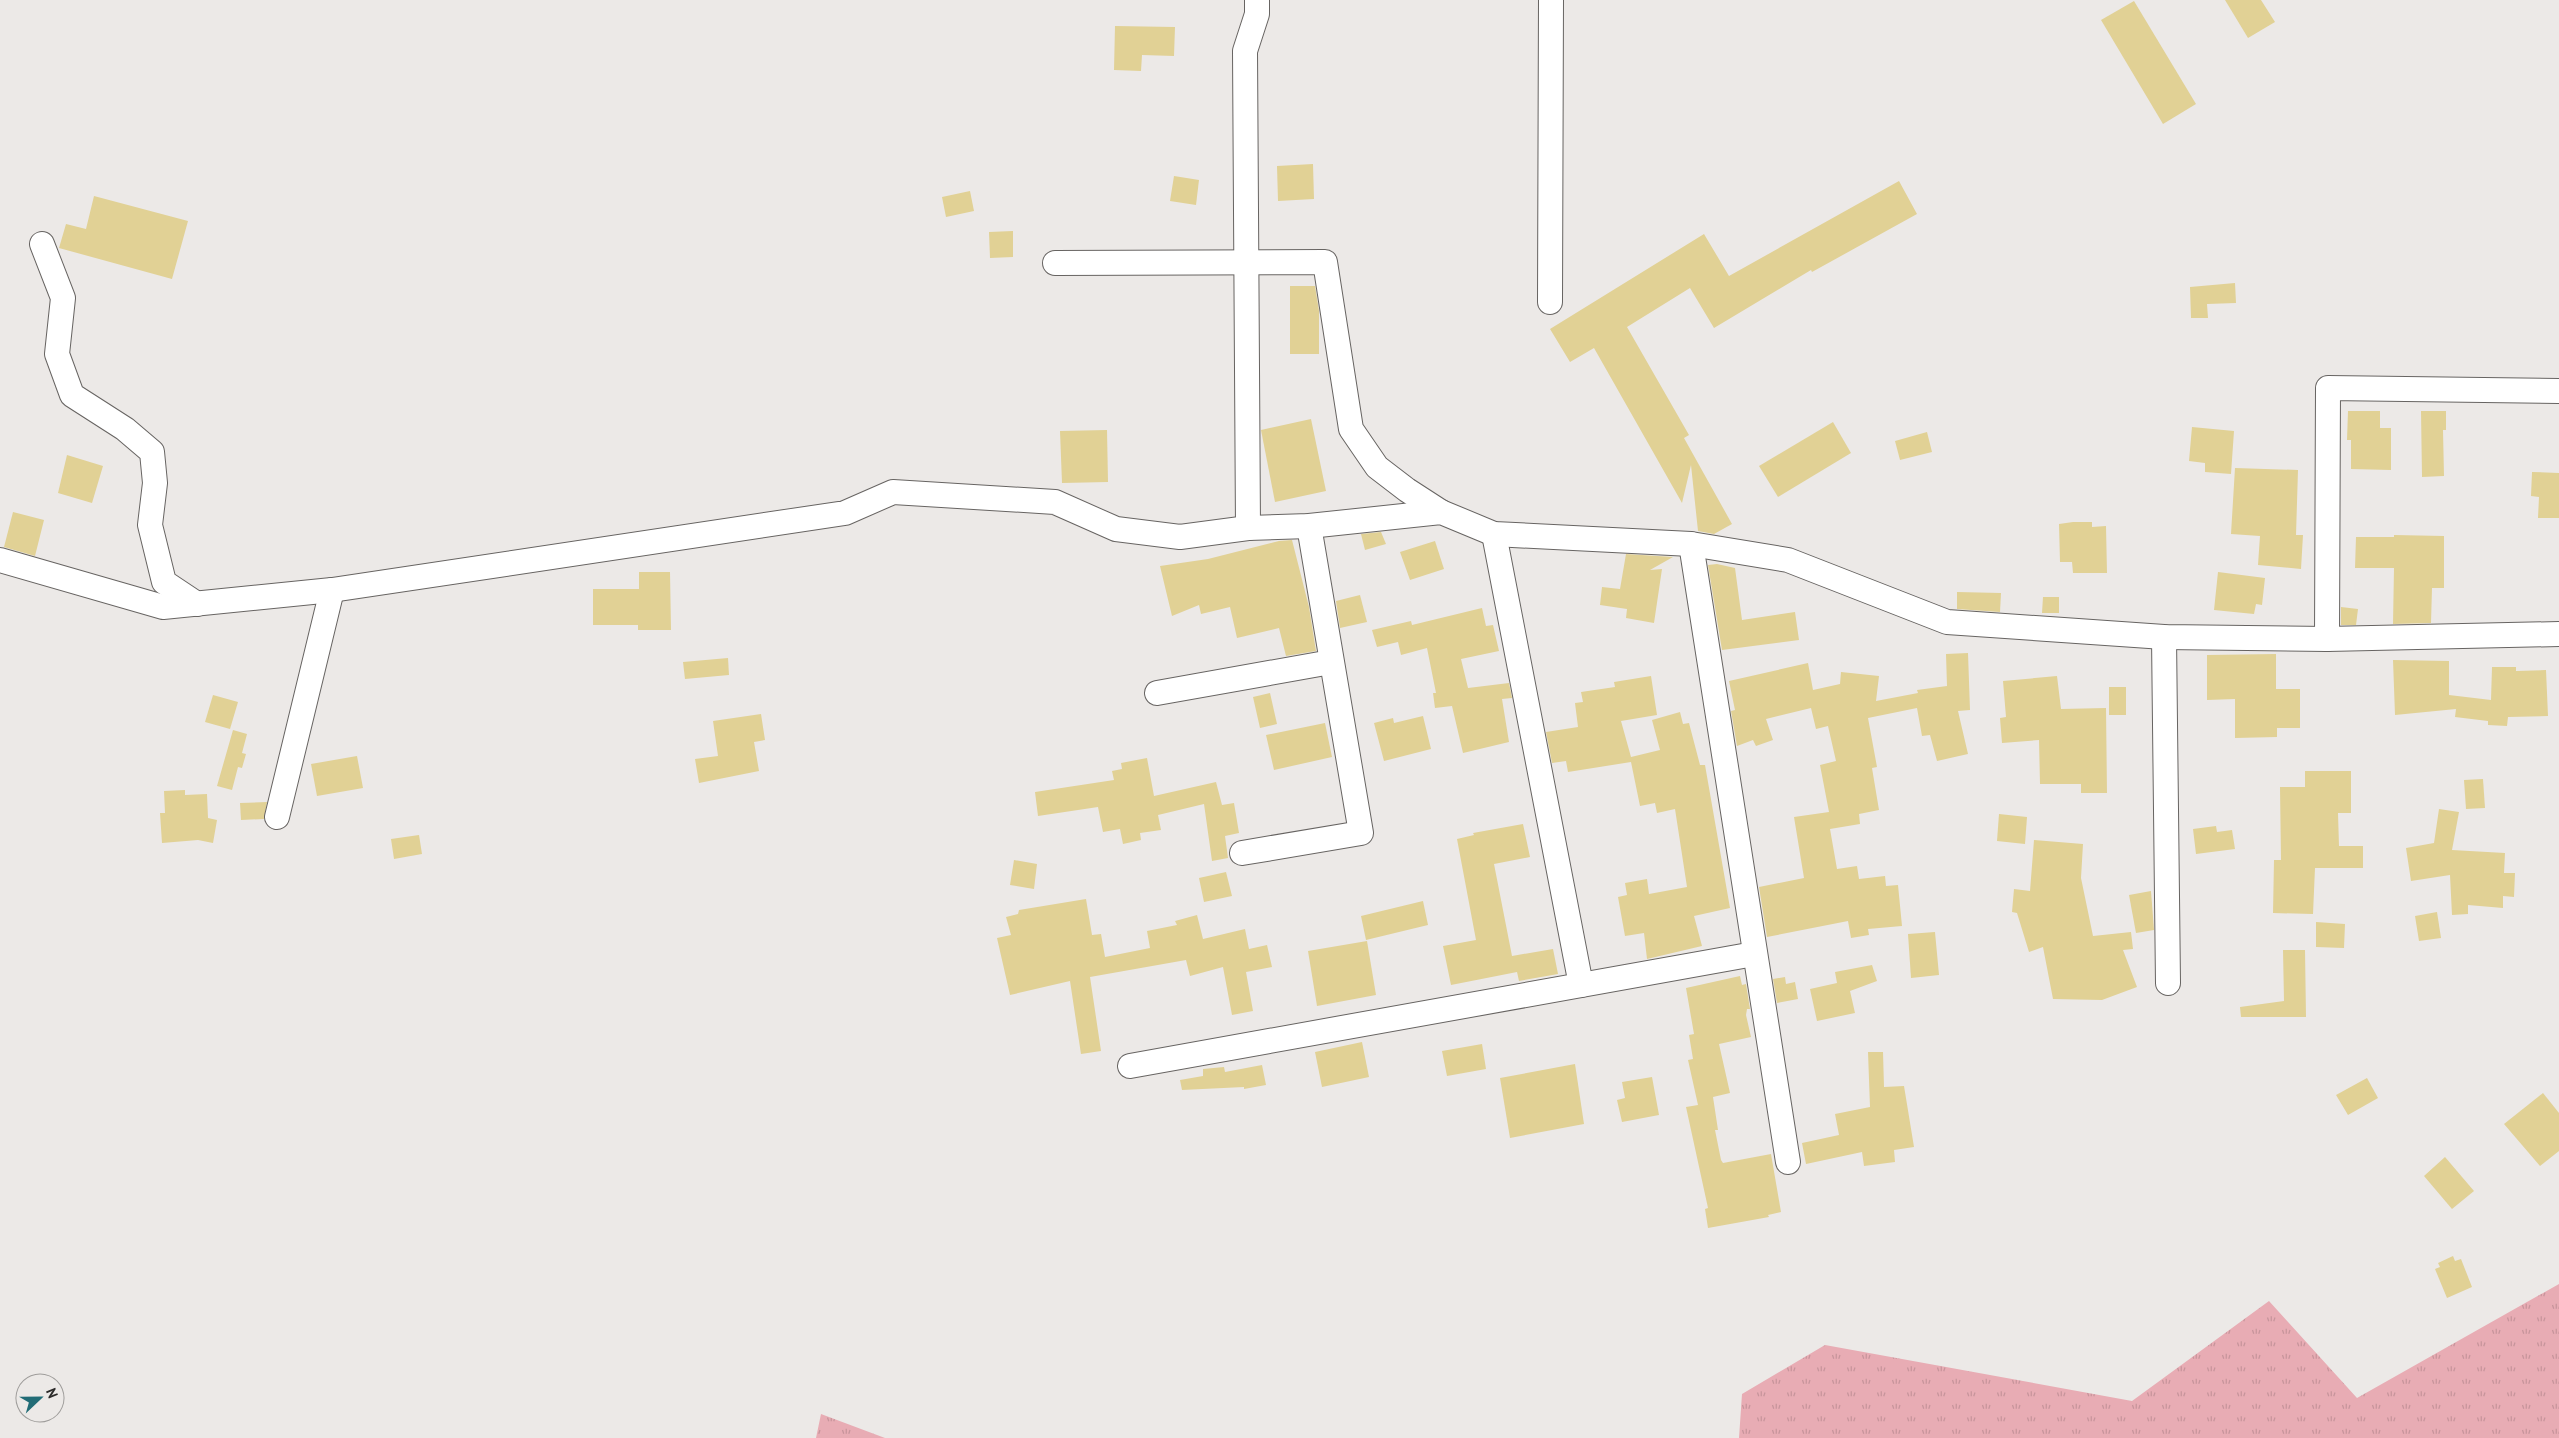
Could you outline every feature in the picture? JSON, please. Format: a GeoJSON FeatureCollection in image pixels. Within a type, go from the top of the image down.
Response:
{"type":"FeatureCollection","features":[{"type":"Feature","properties":{"kind":"street"},"geometry":{"type":"LineString","coordinates":[[1248,528],[1245,51],[1257,14],[1257,0]]}},
{"type":"Feature","properties":{"kind":"street"},"geometry":{"type":"LineString","coordinates":[[1550,302],[1551,0]]}},
{"type":"Feature","properties":{"kind":"street"},"geometry":{"type":"LineString","coordinates":[[42,244],[63,298],[57,354],[72,395],[125,430],[152,452],[155,483],[150,525],[164,582],[197,604]]}},
{"type":"Feature","properties":{"kind":"street"},"geometry":{"type":"LineString","coordinates":[[1055,262],[1325,262],[1351,429],[1377,467],[1407,490],[1442,512],[1494,534],[1691,544],[1788,560],[1947,622],[2164,638],[2327,639],[2559,634]]}},
{"type":"Feature","properties":{"kind":"street"},"geometry":{"type":"LineString","coordinates":[[2327,639],[2328,388],[2559,391]]}},
{"type":"Feature","properties":{"kind":"street"},"geometry":{"type":"LineString","coordinates":[[0,560],[163,607],[332,590],[845,512],[894,492],[1055,502],[1116,529],[1180,537],[1248,528],[1309,526],[1442,512]]}},
{"type":"Feature","properties":{"kind":"street"},"geometry":{"type":"LineString","coordinates":[[1242,853],[1361,833],[1309,526]]}},
{"type":"Feature","properties":{"kind":"street"},"geometry":{"type":"LineString","coordinates":[[1494,534],[1581,985]]}},
{"type":"Feature","properties":{"kind":"street"},"geometry":{"type":"LineString","coordinates":[[1691,544],[1788,1162]]}},
{"type":"Feature","properties":{"kind":"street"},"geometry":{"type":"LineString","coordinates":[[277,816],[332,590]]}},
{"type":"Feature","properties":{"kind":"street"},"geometry":{"type":"LineString","coordinates":[[2164,638],[2168,983]]}},
{"type":"Feature","properties":{"kind":"street"},"geometry":{"type":"LineString","coordinates":[[1158,692],[1331,662]]}},
{"type":"Feature","properties":{"kind":"street"},"geometry":{"type":"LineString","coordinates":[[1130,1066],[1754,954]]}},
{"type":"Feature","properties":{"kind":"green space"},"geometry":{"type":"Polygon","coordinates":[[[2559,1284],[2559,1438],[1739,1438],[1742,1394],[1825,1345],[2132,1401],[2269,1301],[2357,1398],[2559,1284]]]}},
{"type":"Feature","properties":{"kind":"green space"},"geometry":{"type":"Polygon","coordinates":[[[821,1414],[885,1438],[816,1438],[821,1414]]]}},
{"type":"Feature","properties":{"kind":"building"},"geometry":{"type":"Polygon","coordinates":[[[2225,0],[2261,0],[2275,22],[2248,38],[2225,0]]]}},
{"type":"Feature","properties":{"kind":"building"},"geometry":{"type":"Polygon","coordinates":[[[2134,1],[2196,104],[2163,124],[2101,20],[2134,1]]]}},
{"type":"Feature","properties":{"kind":"building"},"geometry":{"type":"Polygon","coordinates":[[[1115,26],[1175,27],[1174,56],[1142,55],[1141,71],[1114,70],[1115,26]]]}},
{"type":"Feature","properties":{"kind":"building"},"geometry":{"type":"Polygon","coordinates":[[[1313,164],[1314,199],[1278,201],[1277,166],[1313,164]]]}},
{"type":"Feature","properties":{"kind":"building"},"geometry":{"type":"Polygon","coordinates":[[[1174,176],[1199,180],[1196,205],[1170,201],[1174,176]]]}},
{"type":"Feature","properties":{"kind":"building"},"geometry":{"type":"Polygon","coordinates":[[[1899,181],[1917,214],[1812,272],[1811,270],[1714,328],[1690,288],[1627,327],[1689,435],[1684,438],[1732,524],[1714,534],[1698,531],[1691,465],[1682,503],[1594,348],[1570,362],[1550,329],[1704,234],[1729,276],[1899,181]]]}},
{"type":"Feature","properties":{"kind":"building"},"geometry":{"type":"Polygon","coordinates":[[[970,191],[974,211],[946,217],[942,197],[970,191]]]}},
{"type":"Feature","properties":{"kind":"building"},"geometry":{"type":"Polygon","coordinates":[[[94,196],[188,221],[172,279],[59,248],[66,224],[86,229],[94,196]]]}},
{"type":"Feature","properties":{"kind":"building"},"geometry":{"type":"Polygon","coordinates":[[[1013,231],[1013,257],[990,258],[989,232],[1013,231]]]}},
{"type":"Feature","properties":{"kind":"building"},"geometry":{"type":"Polygon","coordinates":[[[2235,283],[2236,303],[2207,304],[2208,318],[2191,318],[2190,287],[2235,283]]]}},
{"type":"Feature","properties":{"kind":"building"},"geometry":{"type":"Polygon","coordinates":[[[1290,286],[1315,286],[1319,311],[1319,354],[1290,354],[1290,286]]]}},
{"type":"Feature","properties":{"kind":"building"},"geometry":{"type":"Polygon","coordinates":[[[2348,411],[2380,411],[2380,428],[2391,428],[2391,470],[2351,469],[2351,440],[2347,440],[2348,411]]]}},
{"type":"Feature","properties":{"kind":"building"},"geometry":{"type":"Polygon","coordinates":[[[2421,411],[2446,411],[2446,430],[2443,430],[2444,476],[2422,477],[2421,411]]]}},
{"type":"Feature","properties":{"kind":"building"},"geometry":{"type":"Polygon","coordinates":[[[1311,419],[1326,491],[1275,502],[1261,430],[1311,419]]]}},
{"type":"Feature","properties":{"kind":"building"},"geometry":{"type":"Polygon","coordinates":[[[1833,422],[1851,453],[1778,497],[1759,466],[1833,422]]]}},
{"type":"Feature","properties":{"kind":"building"},"geometry":{"type":"Polygon","coordinates":[[[2192,427],[2234,431],[2231,474],[2205,472],[2205,463],[2189,461],[2192,427]]]}},
{"type":"Feature","properties":{"kind":"building"},"geometry":{"type":"Polygon","coordinates":[[[1107,430],[1108,482],[1062,483],[1060,431],[1107,430]]]}},
{"type":"Feature","properties":{"kind":"building"},"geometry":{"type":"Polygon","coordinates":[[[1927,432],[1932,452],[1900,460],[1895,441],[1927,432]]]}},
{"type":"Feature","properties":{"kind":"building"},"geometry":{"type":"Polygon","coordinates":[[[67,455],[103,466],[92,503],[58,493],[67,455]]]}},
{"type":"Feature","properties":{"kind":"building"},"geometry":{"type":"Polygon","coordinates":[[[2235,468],[2298,470],[2296,535],[2303,535],[2301,569],[2258,565],[2260,536],[2231,534],[2235,468]]]}},
{"type":"Feature","properties":{"kind":"building"},"geometry":{"type":"Polygon","coordinates":[[[2532,472],[2559,473],[2559,518],[2538,518],[2539,497],[2531,496],[2532,472]]]}},
{"type":"Feature","properties":{"kind":"building"},"geometry":{"type":"Polygon","coordinates":[[[13,512],[44,520],[35,556],[4,547],[13,512]]]}},
{"type":"Feature","properties":{"kind":"building"},"geometry":{"type":"Polygon","coordinates":[[[2092,522],[2092,527],[2106,526],[2107,573],[2073,573],[2072,562],[2060,562],[2059,524],[2092,522]]]}},
{"type":"Feature","properties":{"kind":"building"},"geometry":{"type":"Polygon","coordinates":[[[1381,532],[1386,544],[1365,550],[1361,534],[1381,532]]]}},
{"type":"Feature","properties":{"kind":"building"},"geometry":{"type":"Polygon","coordinates":[[[2394,535],[2444,536],[2444,588],[2432,588],[2431,623],[2393,624],[2394,568],[2355,568],[2356,537],[2394,537],[2394,535]]]}},
{"type":"Feature","properties":{"kind":"building"},"geometry":{"type":"Polygon","coordinates":[[[1292,540],[1309,607],[1316,651],[1286,656],[1279,628],[1237,638],[1230,607],[1201,614],[1199,605],[1172,616],[1160,566],[1208,559],[1279,541],[1292,540]]]}},
{"type":"Feature","properties":{"kind":"building"},"geometry":{"type":"Polygon","coordinates":[[[1435,541],[1444,569],[1410,580],[1400,552],[1435,541]]]}},
{"type":"Feature","properties":{"kind":"building"},"geometry":{"type":"Polygon","coordinates":[[[1626,554],[1673,557],[1650,570],[1662,569],[1654,623],[1626,618],[1627,609],[1600,605],[1602,587],[1620,589],[1626,554]]]}},
{"type":"Feature","properties":{"kind":"building"},"geometry":{"type":"Polygon","coordinates":[[[1717,564],[1735,568],[1742,620],[1795,612],[1799,640],[1722,650],[1708,565],[1717,564]]]}},
{"type":"Feature","properties":{"kind":"building"},"geometry":{"type":"Polygon","coordinates":[[[639,572],[670,572],[671,630],[638,630],[638,625],[593,625],[593,589],[639,589],[639,572]]]}},
{"type":"Feature","properties":{"kind":"building"},"geometry":{"type":"Polygon","coordinates":[[[2218,572],[2265,578],[2262,605],[2256,604],[2254,614],[2214,610],[2218,572]]]}},
{"type":"Feature","properties":{"kind":"building"},"geometry":{"type":"Polygon","coordinates":[[[1957,592],[2001,593],[2000,612],[1957,609],[1957,592]]]}},
{"type":"Feature","properties":{"kind":"building"},"geometry":{"type":"Polygon","coordinates":[[[1360,595],[1367,622],[1340,628],[1336,601],[1360,595]]]}},
{"type":"Feature","properties":{"kind":"building"},"geometry":{"type":"Polygon","coordinates":[[[2043,597],[2059,597],[2059,613],[2042,613],[2043,597]]]}},
{"type":"Feature","properties":{"kind":"building"},"geometry":{"type":"Polygon","coordinates":[[[2341,607],[2358,609],[2356,625],[2341,625],[2341,607]]]}},
{"type":"Feature","properties":{"kind":"building"},"geometry":{"type":"Polygon","coordinates":[[[1482,608],[1486,626],[1493,625],[1499,651],[1461,659],[1468,688],[1509,683],[1512,698],[1502,699],[1509,742],[1463,753],[1452,706],[1435,708],[1433,693],[1436,693],[1427,648],[1401,655],[1398,642],[1377,647],[1372,630],[1411,621],[1412,625],[1482,608]]]}},
{"type":"Feature","properties":{"kind":"building"},"geometry":{"type":"Polygon","coordinates":[[[1968,653],[1970,710],[1958,711],[1968,754],[1937,761],[1930,735],[1922,736],[1917,708],[1868,718],[1877,767],[1872,768],[1879,810],[1859,814],[1860,824],[1830,829],[1837,869],[1857,866],[1859,879],[1885,876],[1886,886],[1898,885],[1902,926],[1868,929],[1869,935],[1851,938],[1848,921],[1767,937],[1759,887],[1804,878],[1794,817],[1829,812],[1820,765],[1836,761],[1828,726],[1816,729],[1811,708],[1766,719],[1773,740],[1756,746],[1753,740],[1737,746],[1731,711],[1735,710],[1729,681],[1808,663],[1813,690],[1840,684],[1841,672],[1879,676],[1876,701],[1918,693],[1917,690],[1947,686],[1946,654],[1968,653]]]}},
{"type":"Feature","properties":{"kind":"building"},"geometry":{"type":"Polygon","coordinates":[[[2276,654],[2276,689],[2300,689],[2300,728],[2277,728],[2277,737],[2235,738],[2235,699],[2207,700],[2207,655],[2276,654]]]}},
{"type":"Feature","properties":{"kind":"building"},"geometry":{"type":"Polygon","coordinates":[[[728,658],[729,675],[685,679],[683,662],[728,658]]]}},
{"type":"Feature","properties":{"kind":"building"},"geometry":{"type":"Polygon","coordinates":[[[2393,660],[2449,661],[2449,695],[2491,700],[2492,667],[2516,667],[2516,671],[2546,670],[2548,716],[2508,717],[2507,726],[2488,725],[2488,721],[2455,717],[2456,709],[2395,715],[2393,660]]]}},
{"type":"Feature","properties":{"kind":"building"},"geometry":{"type":"Polygon","coordinates":[[[1651,676],[1657,715],[1621,721],[1631,757],[1660,750],[1652,720],[1680,712],[1683,724],[1689,723],[1700,765],[1705,765],[1730,908],[1694,916],[1702,946],[1647,959],[1644,933],[1625,936],[1618,897],[1627,895],[1625,883],[1647,879],[1649,894],[1687,887],[1675,809],[1657,813],[1655,803],[1640,806],[1631,762],[1568,772],[1566,761],[1552,763],[1546,732],[1578,727],[1575,703],[1583,702],[1581,692],[1615,687],[1614,682],[1651,676]]]}},
{"type":"Feature","properties":{"kind":"building"},"geometry":{"type":"Polygon","coordinates":[[[2057,676],[2061,709],[2106,708],[2107,793],[2081,793],[2081,784],[2040,784],[2039,740],[2002,743],[2000,718],[2006,717],[2003,681],[2057,676]]]}},
{"type":"Feature","properties":{"kind":"building"},"geometry":{"type":"Polygon","coordinates":[[[2109,687],[2126,687],[2126,715],[2109,715],[2109,687]]]}},
{"type":"Feature","properties":{"kind":"building"},"geometry":{"type":"Polygon","coordinates":[[[1270,693],[1277,724],[1260,728],[1253,697],[1270,693]]]}},
{"type":"Feature","properties":{"kind":"building"},"geometry":{"type":"Polygon","coordinates":[[[213,695],[238,702],[230,729],[205,722],[213,695]]]}},
{"type":"Feature","properties":{"kind":"building"},"geometry":{"type":"Polygon","coordinates":[[[761,714],[765,740],[754,742],[759,771],[699,783],[695,759],[718,756],[713,721],[761,714]]]}},
{"type":"Feature","properties":{"kind":"building"},"geometry":{"type":"Polygon","coordinates":[[[1423,716],[1431,749],[1384,761],[1374,723],[1393,718],[1394,723],[1423,716]]]}},
{"type":"Feature","properties":{"kind":"building"},"geometry":{"type":"Polygon","coordinates":[[[1325,723],[1332,757],[1274,770],[1266,735],[1325,723]]]}},
{"type":"Feature","properties":{"kind":"building"},"geometry":{"type":"Polygon","coordinates":[[[233,730],[247,734],[242,753],[246,754],[242,768],[238,767],[232,790],[217,786],[233,730]]]}},
{"type":"Feature","properties":{"kind":"building"},"geometry":{"type":"Polygon","coordinates":[[[357,756],[363,788],[317,796],[311,764],[357,756]]]}},
{"type":"Feature","properties":{"kind":"building"},"geometry":{"type":"Polygon","coordinates":[[[1147,758],[1154,796],[1216,782],[1222,805],[1234,803],[1239,833],[1225,836],[1228,858],[1212,861],[1204,804],[1158,815],[1161,830],[1140,833],[1141,840],[1123,844],[1120,829],[1103,832],[1098,807],[1038,816],[1035,792],[1114,780],[1112,771],[1122,769],[1121,763],[1147,758]]]}},
{"type":"Feature","properties":{"kind":"building"},"geometry":{"type":"Polygon","coordinates":[[[2305,771],[2351,771],[2351,813],[2338,813],[2339,846],[2363,846],[2363,868],[2315,868],[2313,914],[2273,913],[2274,860],[2281,860],[2280,787],[2305,787],[2305,771]]]}},
{"type":"Feature","properties":{"kind":"building"},"geometry":{"type":"Polygon","coordinates":[[[2483,779],[2485,808],[2466,809],[2464,780],[2483,779]]]}},
{"type":"Feature","properties":{"kind":"building"},"geometry":{"type":"Polygon","coordinates":[[[185,790],[185,795],[207,794],[208,818],[217,820],[213,843],[198,840],[162,843],[160,813],[165,813],[164,791],[185,790]]]}},
{"type":"Feature","properties":{"kind":"building"},"geometry":{"type":"Polygon","coordinates":[[[267,802],[264,819],[241,820],[240,803],[267,802]]]}},
{"type":"Feature","properties":{"kind":"building"},"geometry":{"type":"Polygon","coordinates":[[[2439,809],[2459,812],[2452,850],[2505,853],[2504,873],[2515,873],[2514,897],[2503,896],[2503,908],[2468,905],[2468,914],[2452,915],[2450,875],[2411,881],[2406,848],[2434,843],[2439,809]]]}},
{"type":"Feature","properties":{"kind":"building"},"geometry":{"type":"Polygon","coordinates":[[[1999,814],[2027,817],[2025,844],[1997,841],[1999,814]]]}},
{"type":"Feature","properties":{"kind":"building"},"geometry":{"type":"Polygon","coordinates":[[[1523,824],[1530,857],[1494,864],[1512,956],[1553,949],[1558,974],[1519,981],[1517,972],[1451,985],[1443,946],[1476,940],[1457,839],[1474,835],[1473,833],[1523,824]]]}},
{"type":"Feature","properties":{"kind":"building"},"geometry":{"type":"Polygon","coordinates":[[[2216,826],[2217,832],[2232,830],[2235,849],[2196,854],[2193,829],[2216,826]]]}},
{"type":"Feature","properties":{"kind":"building"},"geometry":{"type":"Polygon","coordinates":[[[419,835],[422,854],[394,859],[391,839],[419,835]]]}},
{"type":"Feature","properties":{"kind":"building"},"geometry":{"type":"Polygon","coordinates":[[[2034,840],[2083,844],[2081,878],[2093,936],[2131,932],[2133,949],[2123,950],[2137,987],[2102,1000],[2053,999],[2043,947],[2029,952],[2017,913],[2012,912],[2014,889],[2030,891],[2034,840]]]}},
{"type":"Feature","properties":{"kind":"building"},"geometry":{"type":"Polygon","coordinates":[[[1014,860],[1037,864],[1034,889],[1010,885],[1014,860]]]}},
{"type":"Feature","properties":{"kind":"building"},"geometry":{"type":"Polygon","coordinates":[[[1226,872],[1232,896],[1204,902],[1199,878],[1226,872]]]}},
{"type":"Feature","properties":{"kind":"building"},"geometry":{"type":"Polygon","coordinates":[[[2151,891],[2154,930],[2136,933],[2129,895],[2151,891]]]}},
{"type":"Feature","properties":{"kind":"building"},"geometry":{"type":"Polygon","coordinates":[[[1086,899],[1092,935],[1101,934],[1105,957],[1150,948],[1147,931],[1177,925],[1175,921],[1197,915],[1203,939],[1245,929],[1249,949],[1267,945],[1272,967],[1246,972],[1253,1011],[1232,1015],[1223,967],[1190,976],[1186,960],[1090,977],[1101,1051],[1081,1054],[1070,981],[1010,995],[997,938],[1011,935],[1006,917],[1018,914],[1019,910],[1086,899]]]}},
{"type":"Feature","properties":{"kind":"building"},"geometry":{"type":"Polygon","coordinates":[[[1423,901],[1428,925],[1366,940],[1361,916],[1423,901]]]}},
{"type":"Feature","properties":{"kind":"building"},"geometry":{"type":"Polygon","coordinates":[[[2437,912],[2441,938],[2419,941],[2415,916],[2437,912]]]}},
{"type":"Feature","properties":{"kind":"building"},"geometry":{"type":"Polygon","coordinates":[[[2316,922],[2345,924],[2344,948],[2316,947],[2316,922]]]}},
{"type":"Feature","properties":{"kind":"building"},"geometry":{"type":"Polygon","coordinates":[[[1935,932],[1939,975],[1911,978],[1908,934],[1935,932]]]}},
{"type":"Feature","properties":{"kind":"building"},"geometry":{"type":"Polygon","coordinates":[[[1367,941],[1376,995],[1317,1006],[1308,951],[1367,941]]]}},
{"type":"Feature","properties":{"kind":"building"},"geometry":{"type":"Polygon","coordinates":[[[2283,950],[2305,950],[2306,1017],[2241,1017],[2240,1007],[2284,1001],[2283,950]]]}},
{"type":"Feature","properties":{"kind":"building"},"geometry":{"type":"Polygon","coordinates":[[[1872,965],[1877,981],[1850,991],[1855,1013],[1817,1021],[1810,989],[1837,983],[1835,972],[1872,965]]]}},
{"type":"Feature","properties":{"kind":"building"},"geometry":{"type":"Polygon","coordinates":[[[1740,976],[1742,985],[1746,984],[1750,1009],[1747,1009],[1746,1015],[1751,1037],[1719,1044],[1730,1093],[1713,1097],[1718,1130],[1715,1130],[1723,1163],[1771,1154],[1781,1212],[1768,1215],[1769,1217],[1708,1228],[1705,1209],[1708,1208],[1686,1107],[1698,1105],[1688,1060],[1693,1059],[1689,1035],[1694,1034],[1686,988],[1740,976]]]}},
{"type":"Feature","properties":{"kind":"building"},"geometry":{"type":"Polygon","coordinates":[[[1785,977],[1786,984],[1795,982],[1798,999],[1777,1003],[1773,979],[1785,977]]]}},
{"type":"Feature","properties":{"kind":"building"},"geometry":{"type":"Polygon","coordinates":[[[1362,1042],[1369,1077],[1322,1087],[1315,1052],[1362,1042]]]}},
{"type":"Feature","properties":{"kind":"building"},"geometry":{"type":"Polygon","coordinates":[[[1482,1044],[1486,1069],[1447,1076],[1442,1051],[1482,1044]]]}},
{"type":"Feature","properties":{"kind":"building"},"geometry":{"type":"Polygon","coordinates":[[[1868,1052],[1883,1052],[1884,1087],[1904,1086],[1914,1147],[1894,1150],[1895,1162],[1864,1166],[1862,1152],[1806,1164],[1802,1143],[1839,1135],[1835,1114],[1870,1107],[1868,1052]]]}},
{"type":"Feature","properties":{"kind":"building"},"geometry":{"type":"Polygon","coordinates":[[[1575,1064],[1584,1124],[1510,1138],[1500,1078],[1575,1064]]]}},
{"type":"Feature","properties":{"kind":"building"},"geometry":{"type":"Polygon","coordinates":[[[1262,1065],[1266,1085],[1244,1089],[1244,1087],[1182,1090],[1180,1080],[1203,1076],[1203,1069],[1224,1067],[1225,1072],[1262,1065]]]}},
{"type":"Feature","properties":{"kind":"building"},"geometry":{"type":"Polygon","coordinates":[[[1652,1077],[1659,1115],[1622,1122],[1617,1100],[1625,1098],[1622,1082],[1652,1077]]]}},
{"type":"Feature","properties":{"kind":"building"},"geometry":{"type":"Polygon","coordinates":[[[2367,1078],[2378,1098],[2348,1115],[2336,1095],[2367,1078]]]}},
{"type":"Feature","properties":{"kind":"building"},"geometry":{"type":"Polygon","coordinates":[[[2543,1093],[2559,1113],[2559,1151],[2540,1166],[2504,1124],[2543,1093]]]}},
{"type":"Feature","properties":{"kind":"building"},"geometry":{"type":"Polygon","coordinates":[[[2445,1157],[2474,1191],[2452,1209],[2424,1176],[2445,1157]]]}},
{"type":"Feature","properties":{"kind":"building"},"geometry":{"type":"Polygon","coordinates":[[[2453,1256],[2455,1261],[2461,1259],[2472,1287],[2447,1298],[2435,1269],[2440,1267],[2438,1263],[2453,1256]]]}}]}
